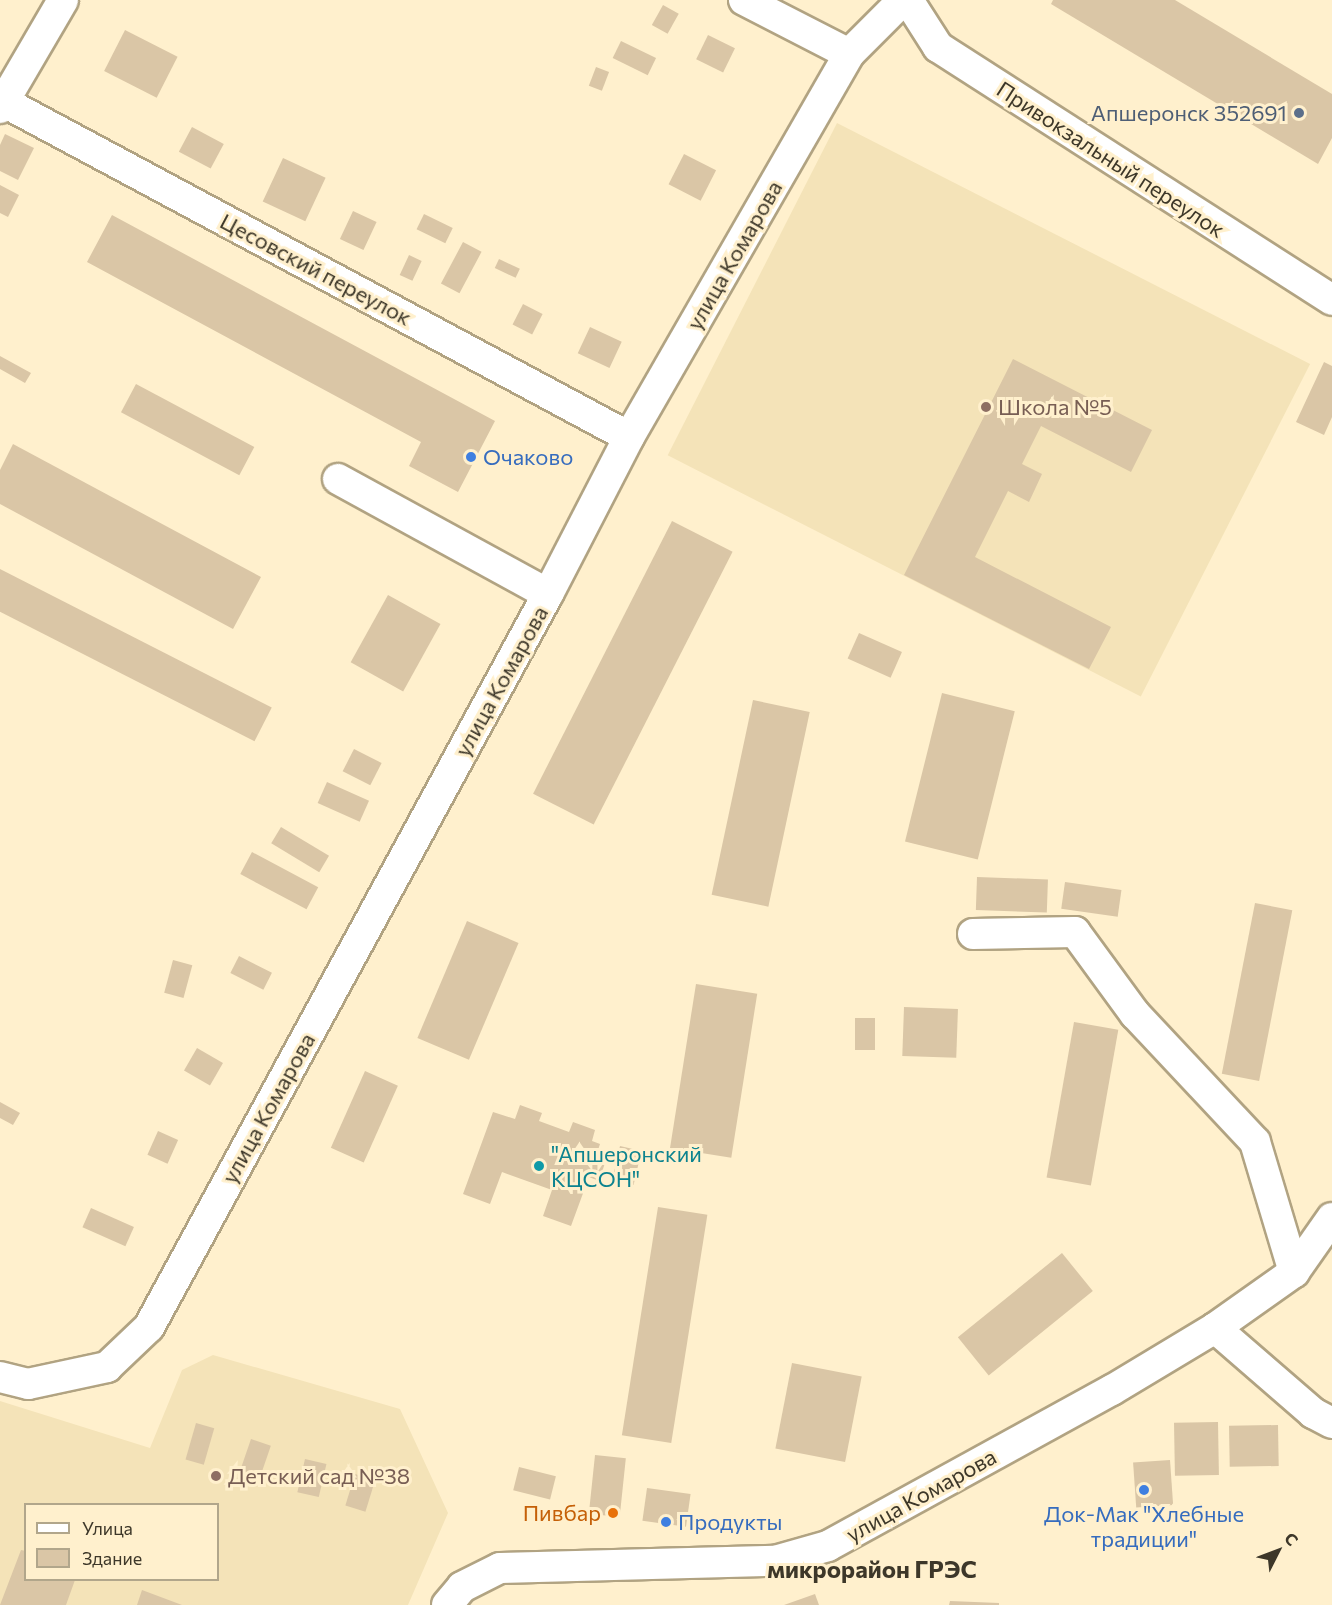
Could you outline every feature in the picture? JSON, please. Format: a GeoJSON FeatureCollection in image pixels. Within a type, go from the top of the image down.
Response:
{"type":"FeatureCollection","features":[{"type":"Feature","properties":{"kind":"street"},"geometry":{"type":"LineString","coordinates":[[2,105],[63,0]]}},
{"type":"Feature","properties":{"kind":"street"},"geometry":{"type":"LineString","coordinates":[[744,0],[849,54]]}},
{"type":"Feature","properties":{"kind":"street","name":"улица Комарова"},"geometry":{"type":"LineString","coordinates":[[0,1377],[28,1384],[107,1367],[149,1327],[548,594],[629,437],[849,54],[903,0]]}},
{"type":"Feature","properties":{"kind":"street","name":"Привокзальный переулок"},"geometry":{"type":"LineString","coordinates":[[908,0],[938,47],[1332,300]]}},
{"type":"Feature","properties":{"kind":"street","name":"Цесовский переулок"},"geometry":{"type":"LineString","coordinates":[[2,105],[629,437]]}},
{"type":"Feature","properties":{"kind":"street"},"geometry":{"type":"LineString","coordinates":[[338,479],[548,594]]}},
{"type":"Feature","properties":{"kind":"street"},"geometry":{"type":"LineString","coordinates":[[973,934],[1075,932],[1135,1014],[1255,1142],[1294,1272]]}},
{"type":"Feature","properties":{"kind":"street","name":"улица Комарова"},"geometry":{"type":"LineString","coordinates":[[447,1605],[462,1587],[500,1568],[775,1561],[828,1546],[1112,1390],[1215,1328],[1294,1272],[1332,1218]]}},
{"type":"Feature","properties":{"kind":"street"},"geometry":{"type":"LineString","coordinates":[[1215,1328],[1313,1413],[1332,1422]]}},
{"type":"Feature","properties":{"kind":"shaded area","name":"Школа №5"},"geometry":{"type":"Polygon","coordinates":[[[837,123],[1310,364],[1141,696],[668,455],[837,123]]]}},
{"type":"Feature","properties":{"kind":"shaded area","name":"Детский сад №38"},"geometry":{"type":"Polygon","coordinates":[[[213,1355],[400,1409],[448,1513],[408,1605],[0,1605],[0,1401],[150,1448],[182,1370],[213,1355]]]}},
{"type":"Feature","properties":{"kind":"building"},"geometry":{"type":"Polygon","coordinates":[[[1053,0],[1175,0],[1332,94],[1332,138],[1318,164],[1051,4],[1053,0]]]}},
{"type":"Feature","properties":{"kind":"building"},"geometry":{"type":"Polygon","coordinates":[[[663,5],[679,14],[668,34],[652,25],[663,5]]]}},
{"type":"Feature","properties":{"kind":"building"},"geometry":{"type":"Polygon","coordinates":[[[125,30],[178,57],[157,98],[104,71],[125,30]]]}},
{"type":"Feature","properties":{"kind":"building"},"geometry":{"type":"Polygon","coordinates":[[[708,35],[735,48],[723,72],[696,59],[708,35]]]}},
{"type":"Feature","properties":{"kind":"building"},"geometry":{"type":"Polygon","coordinates":[[[621,41],[656,58],[648,75],[613,58],[621,41]]]}},
{"type":"Feature","properties":{"kind":"building"},"geometry":{"type":"Polygon","coordinates":[[[596,67],[609,72],[602,91],[589,86],[596,67]]]}},
{"type":"Feature","properties":{"kind":"building"},"geometry":{"type":"Polygon","coordinates":[[[192,127],[224,144],[211,169],[179,152],[192,127]]]}},
{"type":"Feature","properties":{"kind":"building"},"geometry":{"type":"Polygon","coordinates":[[[5,134],[34,148],[18,180],[0,171],[0,145],[5,134]]]}},
{"type":"Feature","properties":{"kind":"building"},"geometry":{"type":"Polygon","coordinates":[[[684,154],[716,170],[701,201],[669,184],[684,154]]]}},
{"type":"Feature","properties":{"kind":"building"},"geometry":{"type":"Polygon","coordinates":[[[283,158],[326,178],[305,221],[263,202],[283,158]]]}},
{"type":"Feature","properties":{"kind":"building"},"geometry":{"type":"Polygon","coordinates":[[[0,185],[19,195],[8,217],[0,213],[0,185]]]}},
{"type":"Feature","properties":{"kind":"building"},"geometry":{"type":"Polygon","coordinates":[[[353,211],[377,222],[363,250],[340,239],[353,211]]]}},
{"type":"Feature","properties":{"kind":"building"},"geometry":{"type":"Polygon","coordinates":[[[424,214],[453,228],[445,243],[417,229],[424,214]]]}},
{"type":"Feature","properties":{"kind":"building"},"geometry":{"type":"Polygon","coordinates":[[[112,215],[495,421],[458,492],[409,466],[421,442],[87,262],[112,215]]]}},
{"type":"Feature","properties":{"kind":"building"},"geometry":{"type":"Polygon","coordinates":[[[463,242],[482,252],[459,293],[441,283],[463,242]]]}},
{"type":"Feature","properties":{"kind":"building"},"geometry":{"type":"Polygon","coordinates":[[[409,255],[422,261],[412,281],[400,275],[409,255]]]}},
{"type":"Feature","properties":{"kind":"building"},"geometry":{"type":"Polygon","coordinates":[[[499,259],[520,269],[516,278],[495,268],[499,259]]]}},
{"type":"Feature","properties":{"kind":"building"},"geometry":{"type":"Polygon","coordinates":[[[523,304],[543,314],[532,334],[513,324],[523,304]]]}},
{"type":"Feature","properties":{"kind":"building"},"geometry":{"type":"Polygon","coordinates":[[[590,327],[622,342],[609,368],[578,353],[590,327]]]}},
{"type":"Feature","properties":{"kind":"building"},"geometry":{"type":"Polygon","coordinates":[[[0,356],[31,373],[25,383],[0,369],[0,356]]]}},
{"type":"Feature","properties":{"kind":"building"},"geometry":{"type":"Polygon","coordinates":[[[1013,359],[1152,430],[1131,472],[1041,426],[1022,464],[1042,474],[1029,502],[1008,491],[975,557],[1111,627],[1089,669],[904,575],[1013,359]]]}},
{"type":"Feature","properties":{"kind":"building"},"geometry":{"type":"Polygon","coordinates":[[[1324,362],[1332,366],[1332,417],[1324,435],[1296,422],[1324,362]]]}},
{"type":"Feature","properties":{"kind":"building"},"geometry":{"type":"Polygon","coordinates":[[[136,384],[254,447],[239,475],[121,412],[136,384]]]}},
{"type":"Feature","properties":{"kind":"building"},"geometry":{"type":"Polygon","coordinates":[[[13,444],[261,577],[233,629],[0,504],[0,470],[13,444]]]}},
{"type":"Feature","properties":{"kind":"building"},"geometry":{"type":"Polygon","coordinates":[[[672,521],[733,552],[594,825],[533,794],[672,521]]]}},
{"type":"Feature","properties":{"kind":"building"},"geometry":{"type":"Polygon","coordinates":[[[0,569],[272,707],[255,741],[0,612],[0,569]]]}},
{"type":"Feature","properties":{"kind":"building"},"geometry":{"type":"Polygon","coordinates":[[[388,595],[440,624],[403,691],[351,662],[388,595]]]}},
{"type":"Feature","properties":{"kind":"building"},"geometry":{"type":"Polygon","coordinates":[[[859,633],[902,652],[891,678],[848,659],[859,633]]]}},
{"type":"Feature","properties":{"kind":"building"},"geometry":{"type":"Polygon","coordinates":[[[942,693],[1015,711],[978,860],[905,841],[942,693]]]}},
{"type":"Feature","properties":{"kind":"building"},"geometry":{"type":"Polygon","coordinates":[[[753,700],[810,712],[768,907],[712,895],[753,700]]]}},
{"type":"Feature","properties":{"kind":"building"},"geometry":{"type":"Polygon","coordinates":[[[354,749],[382,763],[370,785],[343,771],[354,749]]]}},
{"type":"Feature","properties":{"kind":"building"},"geometry":{"type":"Polygon","coordinates":[[[327,782],[369,801],[360,822],[318,803],[327,782]]]}},
{"type":"Feature","properties":{"kind":"building"},"geometry":{"type":"Polygon","coordinates":[[[281,827],[329,856],[319,872],[271,843],[281,827]]]}},
{"type":"Feature","properties":{"kind":"building"},"geometry":{"type":"Polygon","coordinates":[[[252,852],[318,887],[306,909],[240,874],[252,852]]]}},
{"type":"Feature","properties":{"kind":"building"},"geometry":{"type":"Polygon","coordinates":[[[977,877],[1048,879],[1047,912],[976,910],[977,877]]]}},
{"type":"Feature","properties":{"kind":"building"},"geometry":{"type":"Polygon","coordinates":[[[1065,882],[1121,890],[1118,917],[1061,909],[1065,882]]]}},
{"type":"Feature","properties":{"kind":"building"},"geometry":{"type":"Polygon","coordinates":[[[1255,903],[1292,910],[1259,1081],[1222,1074],[1255,903]]]}},
{"type":"Feature","properties":{"kind":"building"},"geometry":{"type":"Polygon","coordinates":[[[467,921],[519,943],[469,1060],[417,1038],[467,921]]]}},
{"type":"Feature","properties":{"kind":"building"},"geometry":{"type":"Polygon","coordinates":[[[239,956],[272,973],[263,990],[230,973],[239,956]]]}},
{"type":"Feature","properties":{"kind":"building"},"geometry":{"type":"Polygon","coordinates":[[[173,960],[192,965],[184,998],[164,993],[173,960]]]}},
{"type":"Feature","properties":{"kind":"building"},"geometry":{"type":"Polygon","coordinates":[[[696,984],[757,994],[731,1158],[670,1148],[696,984]]]}},
{"type":"Feature","properties":{"kind":"building"},"geometry":{"type":"Polygon","coordinates":[[[904,1007],[958,1009],[956,1058],[902,1056],[904,1007]]]}},
{"type":"Feature","properties":{"kind":"building"},"geometry":{"type":"Polygon","coordinates":[[[855,1018],[875,1018],[875,1050],[855,1050],[855,1018]]]}},
{"type":"Feature","properties":{"kind":"building"},"geometry":{"type":"Polygon","coordinates":[[[1074,1022],[1118,1030],[1091,1185],[1047,1178],[1074,1022]]]}},
{"type":"Feature","properties":{"kind":"building"},"geometry":{"type":"Polygon","coordinates":[[[197,1048],[223,1063],[210,1086],[184,1071],[197,1048]]]}},
{"type":"Feature","properties":{"kind":"building"},"geometry":{"type":"Polygon","coordinates":[[[365,1071],[398,1086],[364,1162],[331,1148],[365,1071]]]}},
{"type":"Feature","properties":{"kind":"building"},"geometry":{"type":"Polygon","coordinates":[[[0,1102],[20,1113],[13,1125],[0,1118],[0,1102]]]}},
{"type":"Feature","properties":{"kind":"building","name":"\"Апшеронский КЦСОН\""},"geometry":{"type":"Polygon","coordinates":[[[520,1105],[542,1113],[539,1121],[569,1132],[573,1122],[595,1130],[592,1141],[600,1144],[596,1156],[606,1160],[599,1181],[589,1177],[571,1226],[543,1216],[552,1190],[502,1172],[490,1204],[463,1194],[493,1112],[515,1119],[520,1105]]]}},
{"type":"Feature","properties":{"kind":"building"},"geometry":{"type":"Polygon","coordinates":[[[158,1131],[178,1140],[168,1164],[147,1155],[158,1131]]]}},
{"type":"Feature","properties":{"kind":"building"},"geometry":{"type":"Polygon","coordinates":[[[620,1146],[641,1151],[634,1185],[612,1180],[620,1146]]]}},
{"type":"Feature","properties":{"kind":"building"},"geometry":{"type":"Polygon","coordinates":[[[658,1207],[707,1215],[671,1443],[622,1435],[658,1207]]]}},
{"type":"Feature","properties":{"kind":"building"},"geometry":{"type":"Polygon","coordinates":[[[91,1208],[134,1227],[125,1246],[82,1227],[91,1208]]]}},
{"type":"Feature","properties":{"kind":"building"},"geometry":{"type":"Polygon","coordinates":[[[1062,1253],[1093,1291],[989,1375],[958,1337],[1062,1253]]]}},
{"type":"Feature","properties":{"kind":"building"},"geometry":{"type":"Polygon","coordinates":[[[792,1363],[862,1377],[845,1462],[775,1448],[792,1363]]]}},
{"type":"Feature","properties":{"kind":"building"},"geometry":{"type":"Polygon","coordinates":[[[1218,1422],[1219,1475],[1175,1476],[1174,1423],[1218,1422]]]}},
{"type":"Feature","properties":{"kind":"building"},"geometry":{"type":"Polygon","coordinates":[[[196,1423],[214,1428],[204,1465],[186,1460],[196,1423]]]}},
{"type":"Feature","properties":{"kind":"building"},"geometry":{"type":"Polygon","coordinates":[[[1278,1425],[1279,1466],[1230,1467],[1229,1426],[1278,1425]]]}},
{"type":"Feature","properties":{"kind":"building"},"geometry":{"type":"Polygon","coordinates":[[[251,1439],[271,1446],[257,1486],[237,1479],[251,1439]]]}},
{"type":"Feature","properties":{"kind":"building"},"geometry":{"type":"Polygon","coordinates":[[[595,1455],[626,1458],[620,1517],[589,1514],[595,1455]]]}},
{"type":"Feature","properties":{"kind":"building"},"geometry":{"type":"Polygon","coordinates":[[[305,1459],[326,1464],[319,1497],[297,1492],[305,1459]]]}},
{"type":"Feature","properties":{"kind":"building"},"geometry":{"type":"Polygon","coordinates":[[[1170,1460],[1173,1505],[1136,1507],[1133,1463],[1170,1460]]]}},
{"type":"Feature","properties":{"kind":"building"},"geometry":{"type":"Polygon","coordinates":[[[519,1467],[556,1476],[550,1499],[513,1490],[519,1467]]]}},
{"type":"Feature","properties":{"kind":"building"},"geometry":{"type":"Polygon","coordinates":[[[355,1474],[375,1480],[365,1512],[345,1506],[355,1474]]]}},
{"type":"Feature","properties":{"kind":"building"},"geometry":{"type":"Polygon","coordinates":[[[647,1488],[691,1494],[686,1527],[642,1521],[647,1488]]]}},
{"type":"Feature","properties":{"kind":"building"},"geometry":{"type":"Polygon","coordinates":[[[21,1550],[24,1551],[24,1581],[75,1581],[66,1605],[0,1605],[21,1550]]]}},
{"type":"Feature","properties":{"kind":"building"},"geometry":{"type":"Polygon","coordinates":[[[142,1590],[182,1605],[137,1605],[142,1590]]]}},
{"type":"Feature","properties":{"kind":"building"},"geometry":{"type":"Polygon","coordinates":[[[815,1594],[819,1605],[784,1605],[815,1594]]]}},
{"type":"Feature","properties":{"kind":"building"},"geometry":{"type":"Polygon","coordinates":[[[950,1601],[999,1603],[999,1605],[949,1605],[950,1601]]]}},
{"type":"Feature","properties":{"kind":"place","name":"Апшеронск 352691"},"geometry":{"type":"Point","coordinates":[1299,113]}},
{"type":"Feature","properties":{"kind":"place","name":"Школа №5"},"geometry":{"type":"Point","coordinates":[986,407]}},
{"type":"Feature","properties":{"kind":"place","name":"Очаково"},"geometry":{"type":"Point","coordinates":[471,457]}},
{"type":"Feature","properties":{"kind":"place","name":"\"Апшеронский КЦСОН\""},"geometry":{"type":"Point","coordinates":[539,1166]}},
{"type":"Feature","properties":{"kind":"place","name":"Детский сад №38"},"geometry":{"type":"Point","coordinates":[216,1476]}},
{"type":"Feature","properties":{"kind":"place","name":"Док-Мак \"Хлебные традиции\""},"geometry":{"type":"Point","coordinates":[1144,1490]}},
{"type":"Feature","properties":{"kind":"place","name":"Пивбар"},"geometry":{"type":"Point","coordinates":[613,1513]}},
{"type":"Feature","properties":{"kind":"place","name":"Продукты"},"geometry":{"type":"Point","coordinates":[666,1522]}},
{"type":"Feature","properties":{"kind":"district","name":"микрорайон ГРЭС"},"geometry":{"type":"Point","coordinates":[872,1569]}}]}
